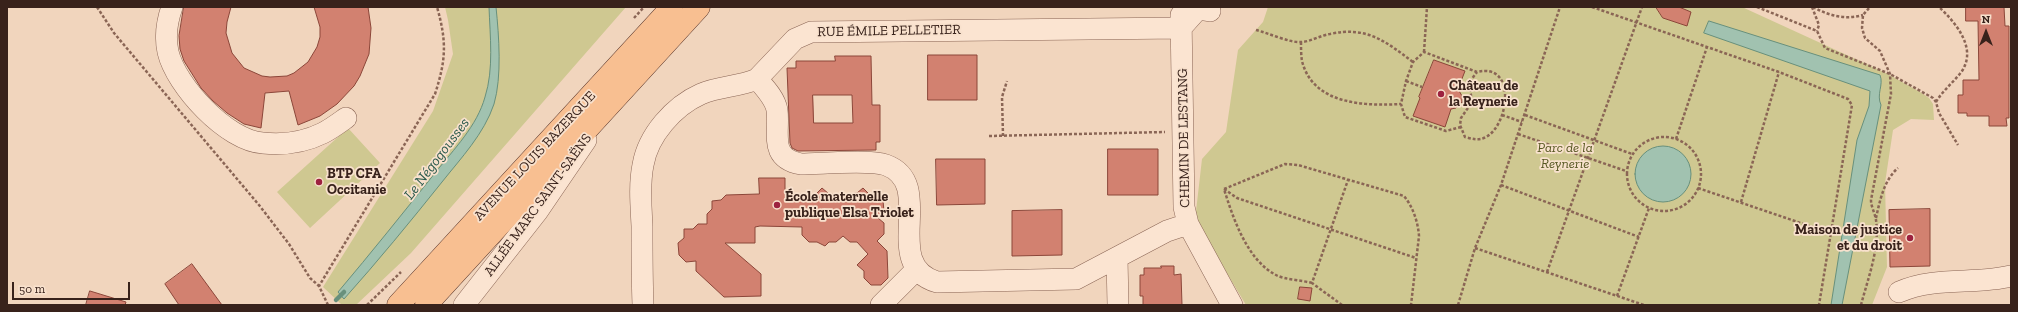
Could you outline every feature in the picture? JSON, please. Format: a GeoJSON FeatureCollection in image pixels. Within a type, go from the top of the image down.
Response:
{"type":"FeatureCollection","features":[{"type":"Feature","properties":{"kind":"main road","name":"AVENUE LOUIS BAZERQUE"},"geometry":{"type":"LineString","coordinates":[[398,305],[672,7]]}},
{"type":"Feature","properties":{"kind":"main road","name":"AVENUE LOUIS BAZERQUE"},"geometry":{"type":"LineString","coordinates":[[426,305],[611,105],[699,7]]}},
{"type":"Feature","properties":{"kind":"street"},"geometry":{"type":"LineString","coordinates":[[172,7],[167,22],[168,52],[178,77],[212,117],[230,131],[262,143],[291,143],[323,133],[346,118]]}},
{"type":"Feature","properties":{"kind":"street","name":"CHEMIN DE LESTANG"},"geometry":{"type":"LineString","coordinates":[[1181,7],[1184,207],[1188,224],[1232,305]]}},
{"type":"Feature","properties":{"kind":"street"},"geometry":{"type":"LineString","coordinates":[[1181,28],[1198,9],[1210,11]]}},
{"type":"Feature","properties":{"kind":"street","name":"RUE ÉMILE PELLETIER"},"geometry":{"type":"LineString","coordinates":[[757,79],[795,39],[811,32],[1181,28]]}},
{"type":"Feature","properties":{"kind":"street"},"geometry":{"type":"LineString","coordinates":[[643,305],[641,180],[646,151],[661,127],[683,105],[701,94],[714,89],[750,82],[757,79],[775,104],[778,150],[785,159],[792,163],[801,164],[873,163],[893,168],[901,175],[908,190],[911,262],[922,276],[937,282],[1068,280],[1082,277],[1167,231],[1188,224]]}},
{"type":"Feature","properties":{"kind":"street","name":"ALLÉE MARC SAINT-SAËNS"},"geometry":{"type":"LineString","coordinates":[[464,305],[538,212],[611,105]]}},
{"type":"Feature","properties":{"kind":"street"},"geometry":{"type":"LineString","coordinates":[[1117,258],[1118,305]]}},
{"type":"Feature","properties":{"kind":"street"},"geometry":{"type":"LineString","coordinates":[[881,305],[916,270]]}},
{"type":"Feature","properties":{"kind":"street"},"geometry":{"type":"LineString","coordinates":[[1899,292],[1913,287],[1938,283],[2011,276]]}},
{"type":"Feature","properties":{"kind":"path"},"geometry":{"type":"LineString","coordinates":[[97,7],[114,33],[259,205],[289,244],[310,278],[319,286],[328,305]]}},
{"type":"Feature","properties":{"kind":"path"},"geometry":{"type":"LineString","coordinates":[[319,286],[435,94],[442,71],[445,49],[442,23],[437,7]]}},
{"type":"Feature","properties":{"kind":"path"},"geometry":{"type":"LineString","coordinates":[[1427,7],[1424,52],[1413,62],[1406,81],[1401,104],[1405,117],[1446,131],[1460,127]]}},
{"type":"Feature","properties":{"kind":"path"},"geometry":{"type":"LineString","coordinates":[[1458,305],[1475,248],[1501,185],[1560,7]]}},
{"type":"Feature","properties":{"kind":"path"},"geometry":{"type":"LineString","coordinates":[[1592,7],[1779,72],[1848,99],[1852,105],[1834,224],[1830,233],[1819,305]]}},
{"type":"Feature","properties":{"kind":"path"},"geometry":{"type":"LineString","coordinates":[[1547,272],[1588,158],[1593,140],[1642,7]]}},
{"type":"Feature","properties":{"kind":"path"},"geometry":{"type":"LineString","coordinates":[[1757,7],[1817,31],[1825,48],[1890,74],[1932,98],[1936,102],[1939,113],[1958,145]]}},
{"type":"Feature","properties":{"kind":"path"},"geometry":{"type":"LineString","coordinates":[[1813,7],[1819,25],[1817,31]]}},
{"type":"Feature","properties":{"kind":"path"},"geometry":{"type":"LineString","coordinates":[[1813,7],[1820,11],[1842,17],[1863,15]]}},
{"type":"Feature","properties":{"kind":"path"},"geometry":{"type":"LineString","coordinates":[[1870,7],[1863,15],[1862,28],[1865,38],[1880,51],[1890,74],[1891,94],[1871,200],[1872,209],[1876,219]]}},
{"type":"Feature","properties":{"kind":"path"},"geometry":{"type":"LineString","coordinates":[[1936,102],[1947,86],[1962,71],[1968,54],[1964,39],[1939,7]]}},
{"type":"Feature","properties":{"kind":"path"},"geometry":{"type":"LineString","coordinates":[[1256,30],[1301,42],[1347,30],[1370,34],[1392,46],[1413,62]]}},
{"type":"Feature","properties":{"kind":"path"},"geometry":{"type":"LineString","coordinates":[[1301,42],[1302,61],[1318,88],[1349,103],[1375,106],[1401,104]]}},
{"type":"Feature","properties":{"kind":"path"},"geometry":{"type":"LineString","coordinates":[[1676,139],[1707,47]]}},
{"type":"Feature","properties":{"kind":"path"},"geometry":{"type":"LineString","coordinates":[[1424,52],[1477,72],[1484,70],[1497,75],[1505,84],[1506,96],[1502,115],[1493,133],[1486,138],[1476,140],[1465,137],[1460,127],[1461,118],[1470,105],[1471,80],[1477,72]]}},
{"type":"Feature","properties":{"kind":"path"},"geometry":{"type":"LineString","coordinates":[[1740,202],[1779,72]]}},
{"type":"Feature","properties":{"kind":"path"},"geometry":{"type":"LineString","coordinates":[[1003,136],[1002,97],[1007,81]]}},
{"type":"Feature","properties":{"kind":"path"},"geometry":{"type":"LineString","coordinates":[[1406,81],[1422,87]]}},
{"type":"Feature","properties":{"kind":"path"},"geometry":{"type":"LineString","coordinates":[[1462,102],[1470,105]]}},
{"type":"Feature","properties":{"kind":"path"},"geometry":{"type":"LineString","coordinates":[[1502,115],[1522,122]]}},
{"type":"Feature","properties":{"kind":"path"},"geometry":{"type":"LineString","coordinates":[[1525,115],[1632,154]]}},
{"type":"Feature","properties":{"kind":"path"},"geometry":{"type":"LineString","coordinates":[[989,136],[1183,131]]}},
{"type":"Feature","properties":{"kind":"path"},"geometry":{"type":"LineString","coordinates":[[1518,134],[1626,171]]}},
{"type":"Feature","properties":{"kind":"path"},"geometry":{"type":"LineString","coordinates":[[1664,137],[1676,139],[1686,144],[1695,153],[1700,164],[1701,176],[1698,188],[1690,200],[1678,208],[1663,211],[1649,208],[1639,202],[1632,193],[1627,182],[1626,171],[1632,154],[1641,144],[1652,139],[1664,137]]}},
{"type":"Feature","properties":{"kind":"path"},"geometry":{"type":"LineString","coordinates":[[1224,189],[1285,164],[1298,165],[1404,196],[1408,201],[1418,224],[1419,236],[1411,305]]}},
{"type":"Feature","properties":{"kind":"path"},"geometry":{"type":"LineString","coordinates":[[1861,305],[1874,254],[1876,219],[1880,200],[1890,176],[1898,168]]}},
{"type":"Feature","properties":{"kind":"path"},"geometry":{"type":"LineString","coordinates":[[1312,283],[1348,180]]}},
{"type":"Feature","properties":{"kind":"path"},"geometry":{"type":"LineString","coordinates":[[1501,185],[1638,237]]}},
{"type":"Feature","properties":{"kind":"path"},"geometry":{"type":"LineString","coordinates":[[1698,188],[1830,233]]}},
{"type":"Feature","properties":{"kind":"path"},"geometry":{"type":"LineString","coordinates":[[1224,189],[1237,198],[1416,258]]}},
{"type":"Feature","properties":{"kind":"path"},"geometry":{"type":"LineString","coordinates":[[1224,189],[1235,223],[1261,264],[1277,276],[1312,283],[1342,305]]}},
{"type":"Feature","properties":{"kind":"path"},"geometry":{"type":"LineString","coordinates":[[1617,296],[1649,208]]}},
{"type":"Feature","properties":{"kind":"path"},"geometry":{"type":"LineString","coordinates":[[1475,248],[1644,305]]}},
{"type":"Feature","properties":{"kind":"green space"},"geometry":{"type":"Polygon","coordinates":[[[445,7],[626,7],[411,253],[356,305],[342,305],[323,287],[433,111],[453,54],[445,7]]]}},
{"type":"Feature","properties":{"kind":"green space","name":"Parc de la Reynerie"},"geometry":{"type":"Polygon","coordinates":[[[1268,7],[1742,7],[1886,73],[1920,92],[1929,98],[1933,104],[1934,120],[1911,119],[1893,130],[1885,183],[1887,267],[1872,305],[1246,305],[1195,220],[1202,159],[1226,132],[1238,50],[1263,22],[1268,7]]]}},
{"type":"Feature","properties":{"kind":"green space"},"geometry":{"type":"Polygon","coordinates":[[[348,128],[380,163],[310,228],[277,192],[348,128]]]}},
{"type":"Feature","properties":{"kind":"shaded area"},"geometry":{"type":"Polygon","coordinates":[[[489,7],[496,7],[499,56],[497,93],[490,115],[478,136],[464,155],[394,241],[344,299],[338,292],[457,146],[471,127],[481,108],[490,75],[491,52],[489,7]]]}},
{"type":"Feature","properties":{"kind":"shaded area"},"geometry":{"type":"Polygon","coordinates":[[[1709,21],[1880,75],[1881,82],[1879,97],[1881,105],[1842,305],[1831,305],[1857,140],[1869,106],[1870,91],[1704,33],[1709,21]]]}},
{"type":"Feature","properties":{"kind":"shaded area"},"geometry":{"type":"Polygon","coordinates":[[[1663,146],[1674,148],[1683,154],[1689,163],[1691,174],[1689,185],[1683,194],[1674,200],[1663,202],[1652,200],[1643,194],[1637,185],[1635,174],[1637,163],[1643,154],[1652,148],[1663,146]]]}},
{"type":"Feature","properties":{"kind":"building"},"geometry":{"type":"Polygon","coordinates":[[[184,7],[231,7],[226,33],[232,53],[244,68],[262,76],[287,76],[294,73],[308,62],[317,47],[320,37],[320,27],[314,7],[368,7],[371,28],[369,54],[354,86],[337,104],[320,116],[298,125],[289,91],[265,93],[261,128],[244,124],[227,113],[213,101],[201,88],[184,61],[180,49],[179,36],[184,7]]]}},
{"type":"Feature","properties":{"kind":"building"},"geometry":{"type":"Polygon","coordinates":[[[1656,7],[1679,7],[1691,12],[1687,26],[1663,18],[1656,7]]]}},
{"type":"Feature","properties":{"kind":"building"},"geometry":{"type":"Polygon","coordinates":[[[1966,7],[2004,7],[2005,26],[2009,26],[2009,118],[2006,118],[2007,126],[1989,126],[1989,116],[1967,116],[1967,113],[1958,113],[1958,95],[1963,95],[1963,80],[1979,80],[1978,21],[1966,21],[1966,7]]]}},
{"type":"Feature","properties":{"kind":"building"},"geometry":{"type":"Polygon","coordinates":[[[928,55],[977,55],[977,100],[928,100],[928,55]]]}},
{"type":"Feature","properties":{"kind":"building"},"geometry":{"type":"Polygon","coordinates":[[[835,56],[871,56],[872,105],[880,105],[880,142],[876,142],[876,150],[798,151],[792,148],[790,143],[787,68],[796,68],[796,61],[835,61],[835,56]],[[813,95],[814,123],[853,123],[852,95],[813,95]]]}},
{"type":"Feature","properties":{"kind":"building","name":"Château de la Reynerie"},"geometry":{"type":"Polygon","coordinates":[[[1434,60],[1465,71],[1458,89],[1462,96],[1462,102],[1456,108],[1451,109],[1445,127],[1413,116],[1434,60]]]}},
{"type":"Feature","properties":{"kind":"building"},"geometry":{"type":"Polygon","coordinates":[[[1108,149],[1158,149],[1158,195],[1108,195],[1108,149]]]}},
{"type":"Feature","properties":{"kind":"building"},"geometry":{"type":"Polygon","coordinates":[[[936,159],[985,159],[985,204],[937,205],[936,159]]]}},
{"type":"Feature","properties":{"kind":"building"},"geometry":{"type":"Polygon","coordinates":[[[759,178],[785,178],[785,194],[816,194],[822,188],[829,194],[836,194],[843,200],[848,194],[857,193],[863,188],[869,194],[877,194],[883,200],[884,212],[878,218],[884,223],[884,234],[877,241],[887,251],[888,278],[881,285],[871,285],[864,278],[864,271],[857,265],[868,254],[857,242],[850,242],[843,236],[836,242],[829,242],[825,246],[817,242],[809,242],[802,235],[802,227],[760,226],[755,227],[755,243],[725,243],[761,274],[761,296],[724,297],[696,271],[696,261],[686,262],[679,255],[678,243],[684,238],[684,229],[693,229],[698,224],[707,224],[707,214],[712,209],[712,201],[721,200],[726,195],[759,194],[759,178]]]}},
{"type":"Feature","properties":{"kind":"building","name":"Maison de justice et du droit"},"geometry":{"type":"Polygon","coordinates":[[[1930,209],[1930,266],[1890,267],[1889,210],[1930,209]]]}},
{"type":"Feature","properties":{"kind":"building"},"geometry":{"type":"Polygon","coordinates":[[[1062,210],[1062,255],[1012,256],[1012,211],[1062,210]]]}},
{"type":"Feature","properties":{"kind":"building"},"geometry":{"type":"Polygon","coordinates":[[[192,264],[222,305],[179,305],[165,284],[192,264]]]}},
{"type":"Feature","properties":{"kind":"building"},"geometry":{"type":"Polygon","coordinates":[[[1161,266],[1174,266],[1174,275],[1181,274],[1182,305],[1143,305],[1143,296],[1140,296],[1140,275],[1144,275],[1144,268],[1161,268],[1161,266]]]}},
{"type":"Feature","properties":{"kind":"building"},"geometry":{"type":"Polygon","coordinates":[[[1300,287],[1312,288],[1310,301],[1298,299],[1300,287]]]}},
{"type":"Feature","properties":{"kind":"building"},"geometry":{"type":"Polygon","coordinates":[[[90,291],[126,302],[125,305],[86,305],[90,291]]]}},
{"type":"Feature","properties":{"kind":"waterway","name":"Le Négogousses"},"geometry":{"type":"LineString","coordinates":[[336,300],[344,292]]}},
{"type":"Feature","properties":{"kind":"place","name":"Château de la Reynerie"},"geometry":{"type":"Point","coordinates":[1441,94]}},
{"type":"Feature","properties":{"kind":"place","name":"BTP CFA Occitanie"},"geometry":{"type":"Point","coordinates":[319,182]}},
{"type":"Feature","properties":{"kind":"place","name":"École maternelle publique Elsa Triolet"},"geometry":{"type":"Point","coordinates":[777,205]}},
{"type":"Feature","properties":{"kind":"place","name":"Maison de justice et du droit"},"geometry":{"type":"Point","coordinates":[1910,238]}}]}
